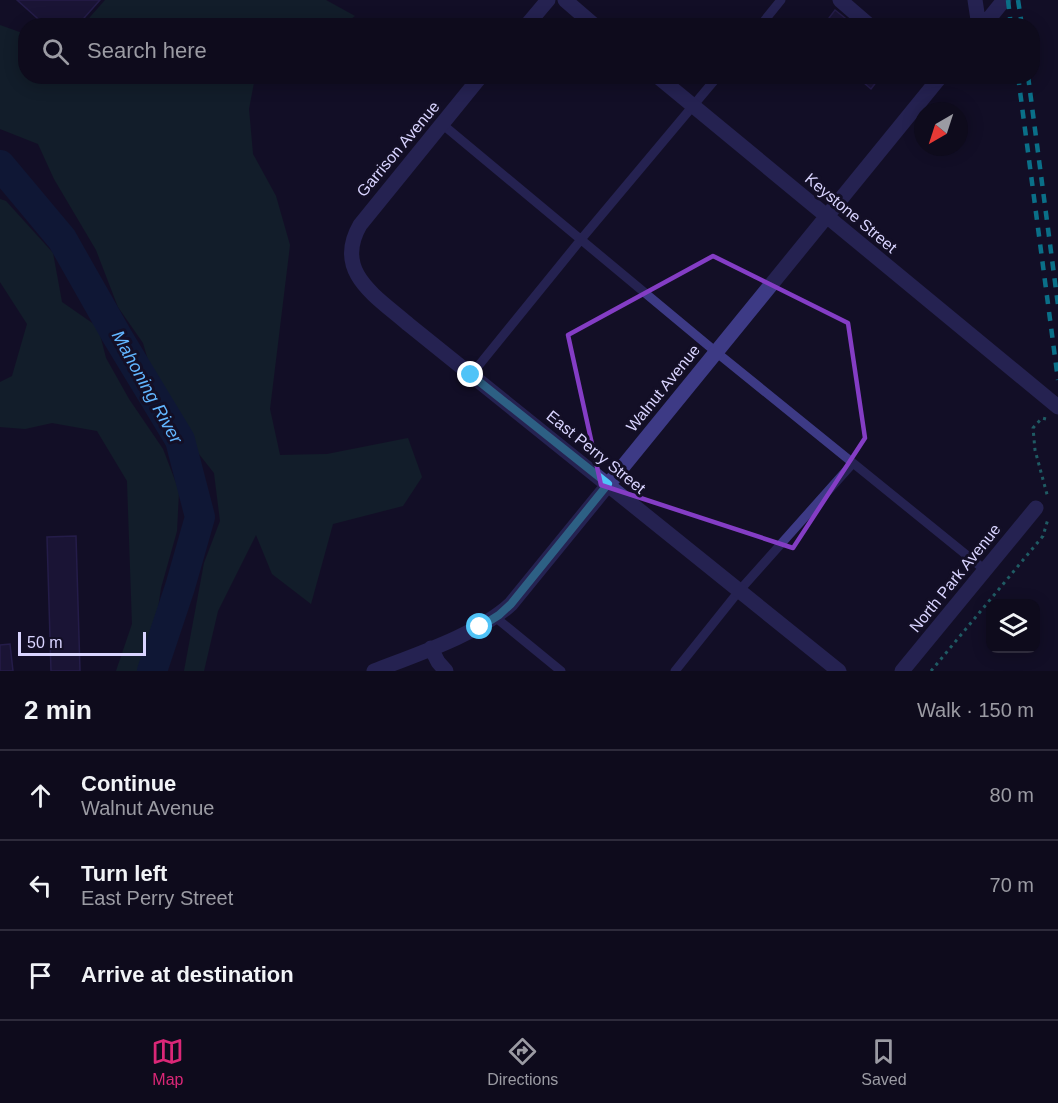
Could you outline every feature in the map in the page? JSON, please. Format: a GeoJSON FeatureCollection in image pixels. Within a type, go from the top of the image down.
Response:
{"type":"FeatureCollection","features":[{"type":"Feature","properties":{"kind":"street"},"geometry":{"type":"LineString","coordinates":[[533,18],[548,0]]}},
{"type":"Feature","properties":{"kind":"street"},"geometry":{"type":"LineString","coordinates":[[565,0],[586,18]]}},
{"type":"Feature","properties":{"kind":"street"},"geometry":{"type":"LineString","coordinates":[[840,0],[861,18]]}},
{"type":"Feature","properties":{"kind":"street"},"geometry":{"type":"LineString","coordinates":[[975,0],[979,18]]}},
{"type":"Feature","properties":{"kind":"street"},"geometry":{"type":"LineString","coordinates":[[988,18],[1004,0]]}},
{"type":"Feature","properties":{"kind":"street","name":"Garrison Avenue"},"geometry":{"type":"LineString","coordinates":[[351,248],[354,236],[367,214],[474,84]]}},
{"type":"Feature","properties":{"kind":"street","name":"Keystone Street"},"geometry":{"type":"LineString","coordinates":[[667,84],[1020,378],[1058,407]]}},
{"type":"Feature","properties":{"kind":"street","name":"Walnut Avenue"},"geometry":{"type":"LineString","coordinates":[[374,671],[480,627],[511,604],[828,216],[932,84]]}},
{"type":"Feature","properties":{"kind":"street","name":"East Perry Street"},"geometry":{"type":"LineString","coordinates":[[351,248],[350,257],[357,276],[408,324],[839,671]]}},
{"type":"Feature","properties":{"kind":"street","name":"North Park Avenue"},"geometry":{"type":"LineString","coordinates":[[902,671],[1036,508]]}},
{"type":"Feature","properties":{"kind":"street"},"geometry":{"type":"LineString","coordinates":[[431,648],[446,671]]}},
{"type":"Feature","properties":{"kind":"lane"},"geometry":{"type":"LineString","coordinates":[[766,18],[781,0]]}},
{"type":"Feature","properties":{"kind":"lane"},"geometry":{"type":"LineString","coordinates":[[471,375],[711,84]]}},
{"type":"Feature","properties":{"kind":"lane"},"geometry":{"type":"LineString","coordinates":[[442,124],[716,352],[985,570]]}},
{"type":"Feature","properties":{"kind":"lane"},"geometry":{"type":"LineString","coordinates":[[675,671],[739,591],[853,463]]}},
{"type":"Feature","properties":{"kind":"lane"},"geometry":{"type":"LineString","coordinates":[[495,617],[561,671]]}},
{"type":"Feature","properties":{"kind":"highlighted area"},"geometry":{"type":"Polygon","coordinates":[[[713,256],[848,323],[865,438],[793,548],[601,485],[568,335],[713,256]]]}},
{"type":"Feature","properties":{"kind":"green space"},"geometry":{"type":"Polygon","coordinates":[[[105,0],[326,0],[355,16],[352,18],[89,18],[105,0]]]}},
{"type":"Feature","properties":{"kind":"green space"},"geometry":{"type":"Polygon","coordinates":[[[0,25],[18,31],[18,84],[254,84],[249,109],[253,154],[276,196],[290,245],[270,409],[280,455],[327,454],[408,438],[422,477],[403,506],[333,524],[311,604],[272,574],[256,535],[218,611],[204,671],[184,671],[204,563],[220,521],[214,473],[195,449],[154,380],[143,343],[118,307],[96,250],[54,179],[38,144],[0,129],[0,25]]]}},
{"type":"Feature","properties":{"kind":"green space"},"geometry":{"type":"Polygon","coordinates":[[[0,199],[6,201],[53,253],[62,302],[98,327],[106,358],[129,399],[163,449],[179,491],[177,531],[161,588],[154,634],[141,671],[116,671],[132,624],[127,481],[97,431],[52,423],[25,429],[0,427],[0,382],[12,376],[27,324],[0,282],[0,199]]]}},
{"type":"Feature","properties":{"kind":"building"},"geometry":{"type":"Polygon","coordinates":[[[17,0],[100,0],[84,18],[37,18],[17,0]]]}},
{"type":"Feature","properties":{"kind":"building"},"geometry":{"type":"Polygon","coordinates":[[[835,10],[845,18],[829,18],[835,10]]]}},
{"type":"Feature","properties":{"kind":"building"},"geometry":{"type":"Polygon","coordinates":[[[865,84],[875,84],[871,89],[865,84]]]}},
{"type":"Feature","properties":{"kind":"building"},"geometry":{"type":"Polygon","coordinates":[[[76,536],[80,671],[51,671],[47,537],[76,536]]]}},
{"type":"Feature","properties":{"kind":"building"},"geometry":{"type":"Polygon","coordinates":[[[10,644],[13,671],[0,671],[0,645],[10,644]]]}},
{"type":"Feature","properties":{"kind":"waterway","name":"Mahoning River"},"geometry":{"type":"LineString","coordinates":[[0,165],[62,239],[180,440],[200,517],[152,671]]}},
{"type":"Feature","properties":{"kind":"railway"},"geometry":{"type":"LineString","coordinates":[[1008,0],[1010,18]]}},
{"type":"Feature","properties":{"kind":"railway"},"geometry":{"type":"LineString","coordinates":[[1018,0],[1021,18]]}},
{"type":"Feature","properties":{"kind":"railway"},"geometry":{"type":"LineString","coordinates":[[1019,84],[1058,380]]}},
{"type":"Feature","properties":{"kind":"railway"},"geometry":{"type":"LineString","coordinates":[[1029,84],[1058,305]]}},
{"type":"Feature","properties":{"kind":"route"},"geometry":{"type":"LineString","coordinates":[[471,375],[608,484],[511,604],[480,627]]}}]}
